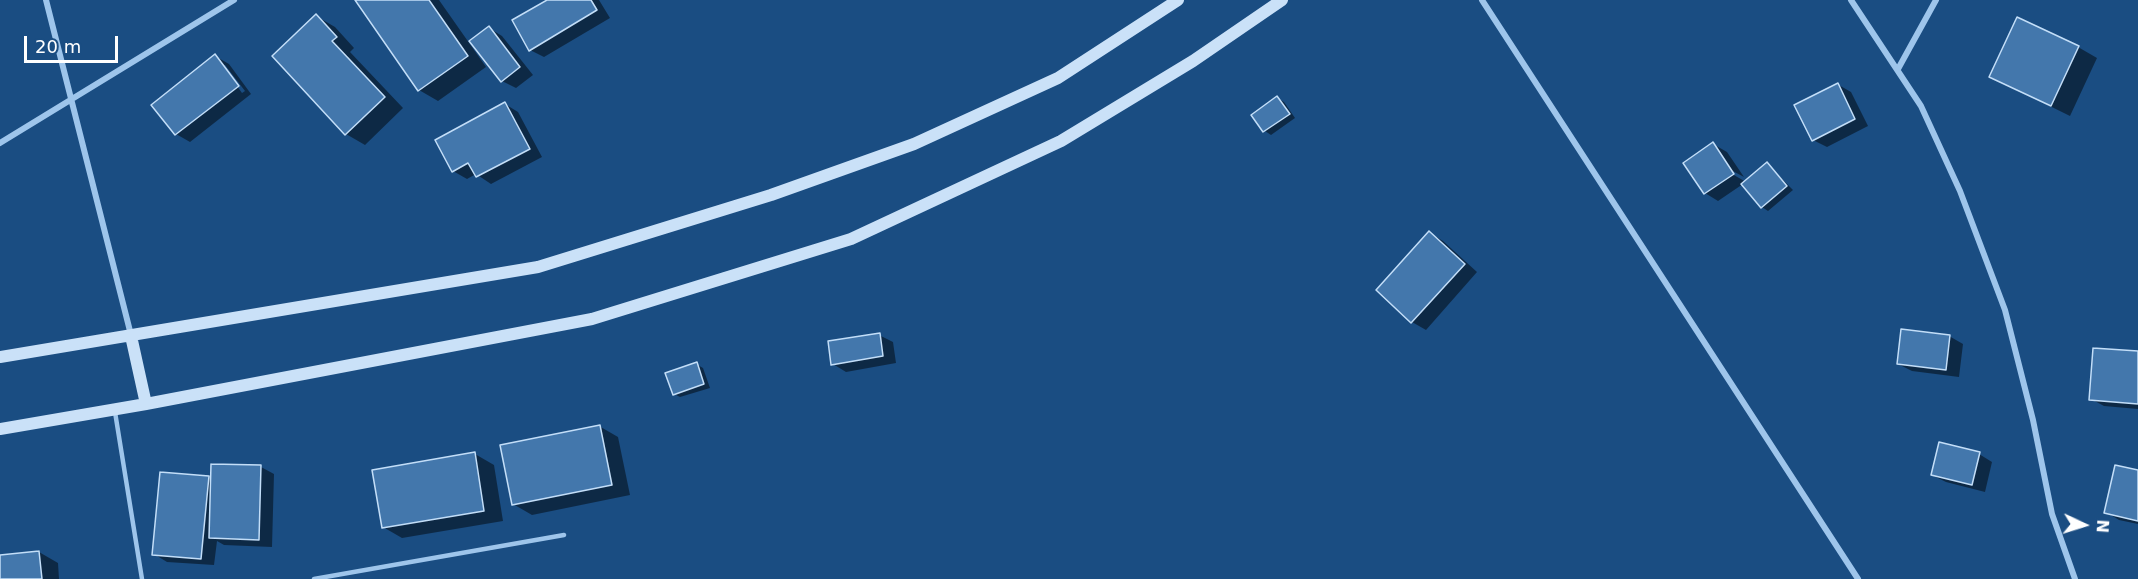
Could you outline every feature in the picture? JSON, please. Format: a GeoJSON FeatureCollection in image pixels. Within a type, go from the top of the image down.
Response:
{"type":"FeatureCollection","features":[{"type":"Feature","properties":{"kind":"street"},"geometry":{"type":"LineString","coordinates":[[46,0],[146,404]]}},
{"type":"Feature","properties":{"kind":"street"},"geometry":{"type":"LineString","coordinates":[[0,143],[234,0]]}},
{"type":"Feature","properties":{"kind":"street"},"geometry":{"type":"LineString","coordinates":[[0,357],[538,267],[771,195],[914,144],[1058,78],[1178,0]]}},
{"type":"Feature","properties":{"kind":"street"},"geometry":{"type":"LineString","coordinates":[[0,429],[146,404],[592,319],[851,238],[1061,141],[1193,61],[1282,0]]}},
{"type":"Feature","properties":{"kind":"street"},"geometry":{"type":"LineString","coordinates":[[1482,0],[1858,579]]}},
{"type":"Feature","properties":{"kind":"street"},"geometry":{"type":"LineString","coordinates":[[1851,0],[1921,106],[1960,191],[2005,310],[2033,420],[2052,514],[2075,579]]}},
{"type":"Feature","properties":{"kind":"street"},"geometry":{"type":"LineString","coordinates":[[1898,69],[1936,0]]}},
{"type":"Feature","properties":{"kind":"lane"},"geometry":{"type":"LineString","coordinates":[[114,409],[142,579]]}},
{"type":"Feature","properties":{"kind":"lane"},"geometry":{"type":"LineString","coordinates":[[314,579],[564,535]]}},
{"type":"Feature","properties":{"kind":"building"},"geometry":{"type":"Polygon","coordinates":[[[355,0],[429,0],[468,56],[418,91],[355,0]]]}},
{"type":"Feature","properties":{"kind":"building"},"geometry":{"type":"Polygon","coordinates":[[[547,0],[591,0],[597,10],[529,51],[512,20],[547,0]]]}},
{"type":"Feature","properties":{"kind":"building"},"geometry":{"type":"Polygon","coordinates":[[[316,14],[337,37],[332,41],[385,97],[345,135],[272,56],[316,14]]]}},
{"type":"Feature","properties":{"kind":"building"},"geometry":{"type":"Polygon","coordinates":[[[2017,17],[2079,46],[2051,106],[1989,77],[2017,17]]]}},
{"type":"Feature","properties":{"kind":"building"},"geometry":{"type":"Polygon","coordinates":[[[489,26],[520,67],[501,82],[469,41],[489,26]]]}},
{"type":"Feature","properties":{"kind":"building"},"geometry":{"type":"Polygon","coordinates":[[[215,54],[239,86],[175,135],[151,105],[215,54]]]}},
{"type":"Feature","properties":{"kind":"building"},"geometry":{"type":"Polygon","coordinates":[[[1838,83],[1855,119],[1812,141],[1794,105],[1838,83]]]}},
{"type":"Feature","properties":{"kind":"building"},"geometry":{"type":"Polygon","coordinates":[[[1277,96],[1290,114],[1263,132],[1251,115],[1277,96]]]}},
{"type":"Feature","properties":{"kind":"building"},"geometry":{"type":"Polygon","coordinates":[[[505,102],[530,149],[476,177],[468,163],[452,172],[435,140],[505,102]]]}},
{"type":"Feature","properties":{"kind":"building"},"geometry":{"type":"Polygon","coordinates":[[[1713,142],[1734,174],[1704,194],[1683,163],[1713,142]]]}},
{"type":"Feature","properties":{"kind":"building"},"geometry":{"type":"Polygon","coordinates":[[[1767,162],[1787,186],[1761,208],[1741,184],[1767,162]]]}},
{"type":"Feature","properties":{"kind":"building"},"geometry":{"type":"Polygon","coordinates":[[[1429,231],[1465,264],[1411,323],[1376,290],[1429,231]]]}},
{"type":"Feature","properties":{"kind":"building"},"geometry":{"type":"Polygon","coordinates":[[[1901,329],[1950,335],[1946,370],[1897,364],[1901,329]]]}},
{"type":"Feature","properties":{"kind":"building"},"geometry":{"type":"Polygon","coordinates":[[[880,333],[883,356],[831,365],[828,341],[880,333]]]}},
{"type":"Feature","properties":{"kind":"building"},"geometry":{"type":"Polygon","coordinates":[[[2093,348],[2138,351],[2138,404],[2089,400],[2093,348]]]}},
{"type":"Feature","properties":{"kind":"building"},"geometry":{"type":"Polygon","coordinates":[[[697,362],[704,384],[673,395],[665,373],[697,362]]]}},
{"type":"Feature","properties":{"kind":"building"},"geometry":{"type":"Polygon","coordinates":[[[600,425],[612,485],[512,505],[500,445],[600,425]]]}},
{"type":"Feature","properties":{"kind":"building"},"geometry":{"type":"Polygon","coordinates":[[[1939,442],[1980,452],[1972,485],[1931,475],[1939,442]]]}},
{"type":"Feature","properties":{"kind":"building"},"geometry":{"type":"Polygon","coordinates":[[[475,452],[484,511],[382,528],[372,470],[475,452]]]}},
{"type":"Feature","properties":{"kind":"building"},"geometry":{"type":"Polygon","coordinates":[[[211,464],[261,465],[259,540],[209,538],[211,464]]]}},
{"type":"Feature","properties":{"kind":"building"},"geometry":{"type":"Polygon","coordinates":[[[2115,465],[2138,470],[2138,521],[2104,513],[2115,465]]]}},
{"type":"Feature","properties":{"kind":"building"},"geometry":{"type":"Polygon","coordinates":[[[160,472],[209,476],[201,559],[152,555],[160,472]]]}},
{"type":"Feature","properties":{"kind":"building"},"geometry":{"type":"Polygon","coordinates":[[[39,551],[42,579],[0,579],[0,555],[39,551]]]}}]}
